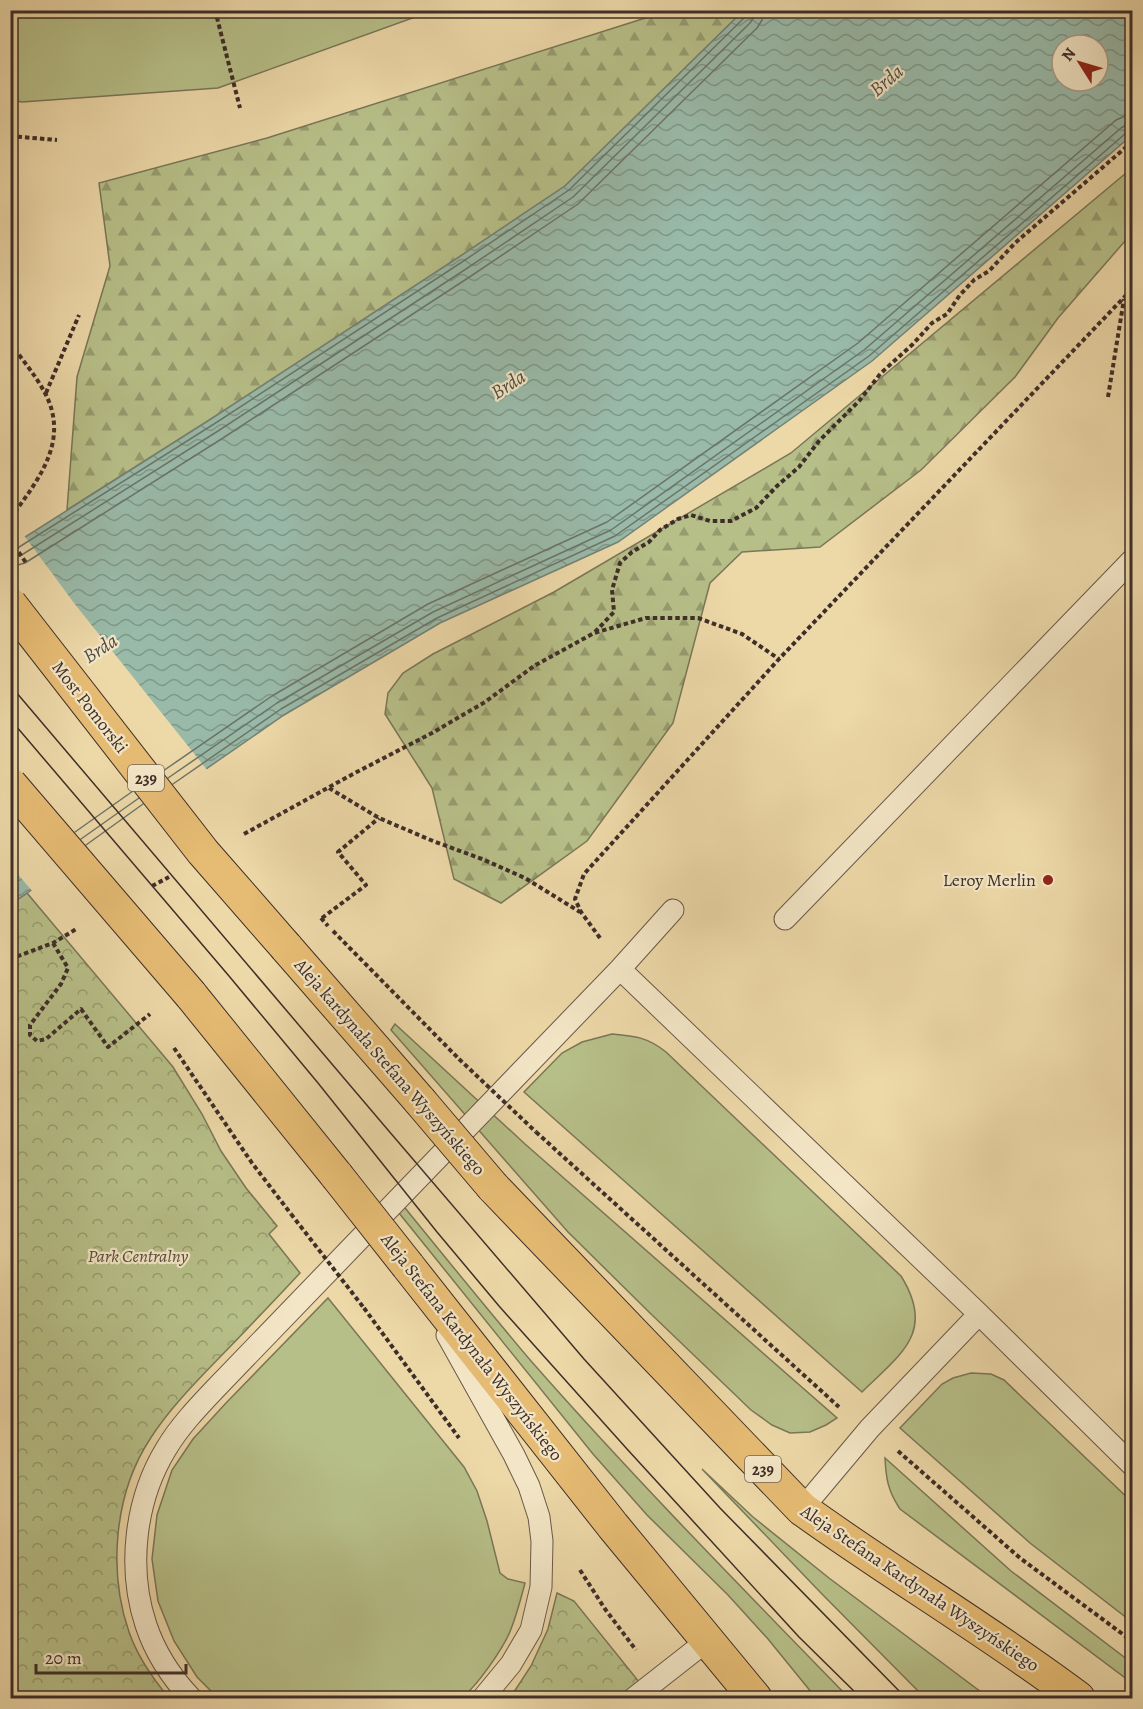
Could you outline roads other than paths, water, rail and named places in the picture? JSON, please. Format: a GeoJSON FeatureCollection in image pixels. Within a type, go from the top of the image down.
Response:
{"type":"FeatureCollection","features":[{"type":"Feature","properties":{"kind":"main road","name":"Most Pomorski"},"geometry":{"type":"LineString","coordinates":[[10,604],[203,852],[286,947]]}},
{"type":"Feature","properties":{"kind":"main road","name":"Aleja Stefana Kardynała Wyszyńskiego"},"geometry":{"type":"LineString","coordinates":[[10,784],[191,995],[613,1526],[755,1698]]}},
{"type":"Feature","properties":{"kind":"main road","name":"Aleja kardynała Stefana Wyszyńskiego"},"geometry":{"type":"LineString","coordinates":[[286,947],[493,1187]]}},
{"type":"Feature","properties":{"kind":"main road","name":"Aleja Stefana Kardynała Wyszyńskiego"},"geometry":{"type":"LineString","coordinates":[[493,1187],[802,1509],[853,1546],[1032,1664],[1078,1698]]}},
{"type":"Feature","properties":{"kind":"lane"},"geometry":{"type":"LineString","coordinates":[[785,919],[1132,560]]}},
{"type":"Feature","properties":{"kind":"lane"},"geometry":{"type":"LineString","coordinates":[[191,1698],[163,1661],[146,1625],[136,1582],[136,1531],[147,1490],[165,1450],[183,1424],[214,1389],[620,969],[673,910]]}},
{"type":"Feature","properties":{"kind":"lane"},"geometry":{"type":"LineString","coordinates":[[620,969],[979,1314],[1132,1465]]}},
{"type":"Feature","properties":{"kind":"lane"},"geometry":{"type":"LineString","coordinates":[[408,1266],[514,1455],[529,1486],[539,1517],[542,1541],[541,1587],[531,1630],[511,1664],[487,1697]]}},
{"type":"Feature","properties":{"kind":"lane"},"geometry":{"type":"LineString","coordinates":[[802,1509],[870,1428],[979,1314]]}},
{"type":"Feature","properties":{"kind":"lane"},"geometry":{"type":"LineString","coordinates":[[634,1698],[708,1640]]}},
{"type":"Feature","properties":{"kind":"water","name":"Brda"},"geometry":{"type":"Polygon","coordinates":[[[743,11],[1132,11],[1132,135],[872,361],[618,542],[440,623],[284,715],[11,904],[11,546],[565,186],[743,11]]]}},
{"type":"Feature","properties":{"kind":"tram line"},"geometry":{"type":"LineString","coordinates":[[10,685],[584,1359],[720,1508],[906,1698]]}},
{"type":"Feature","properties":{"kind":"tram line"},"geometry":{"type":"LineString","coordinates":[[10,719],[229,976],[499,1306],[799,1637],[861,1698]]}},
{"type":"Feature","properties":{"kind":"place","name":"Leroy Merlin"},"geometry":{"type":"Point","coordinates":[1048,880]}},
{"type":"Feature","properties":{"kind":"park label","name":"Park Centralny"},"geometry":{"type":"Point","coordinates":[138,1256]}}]}
